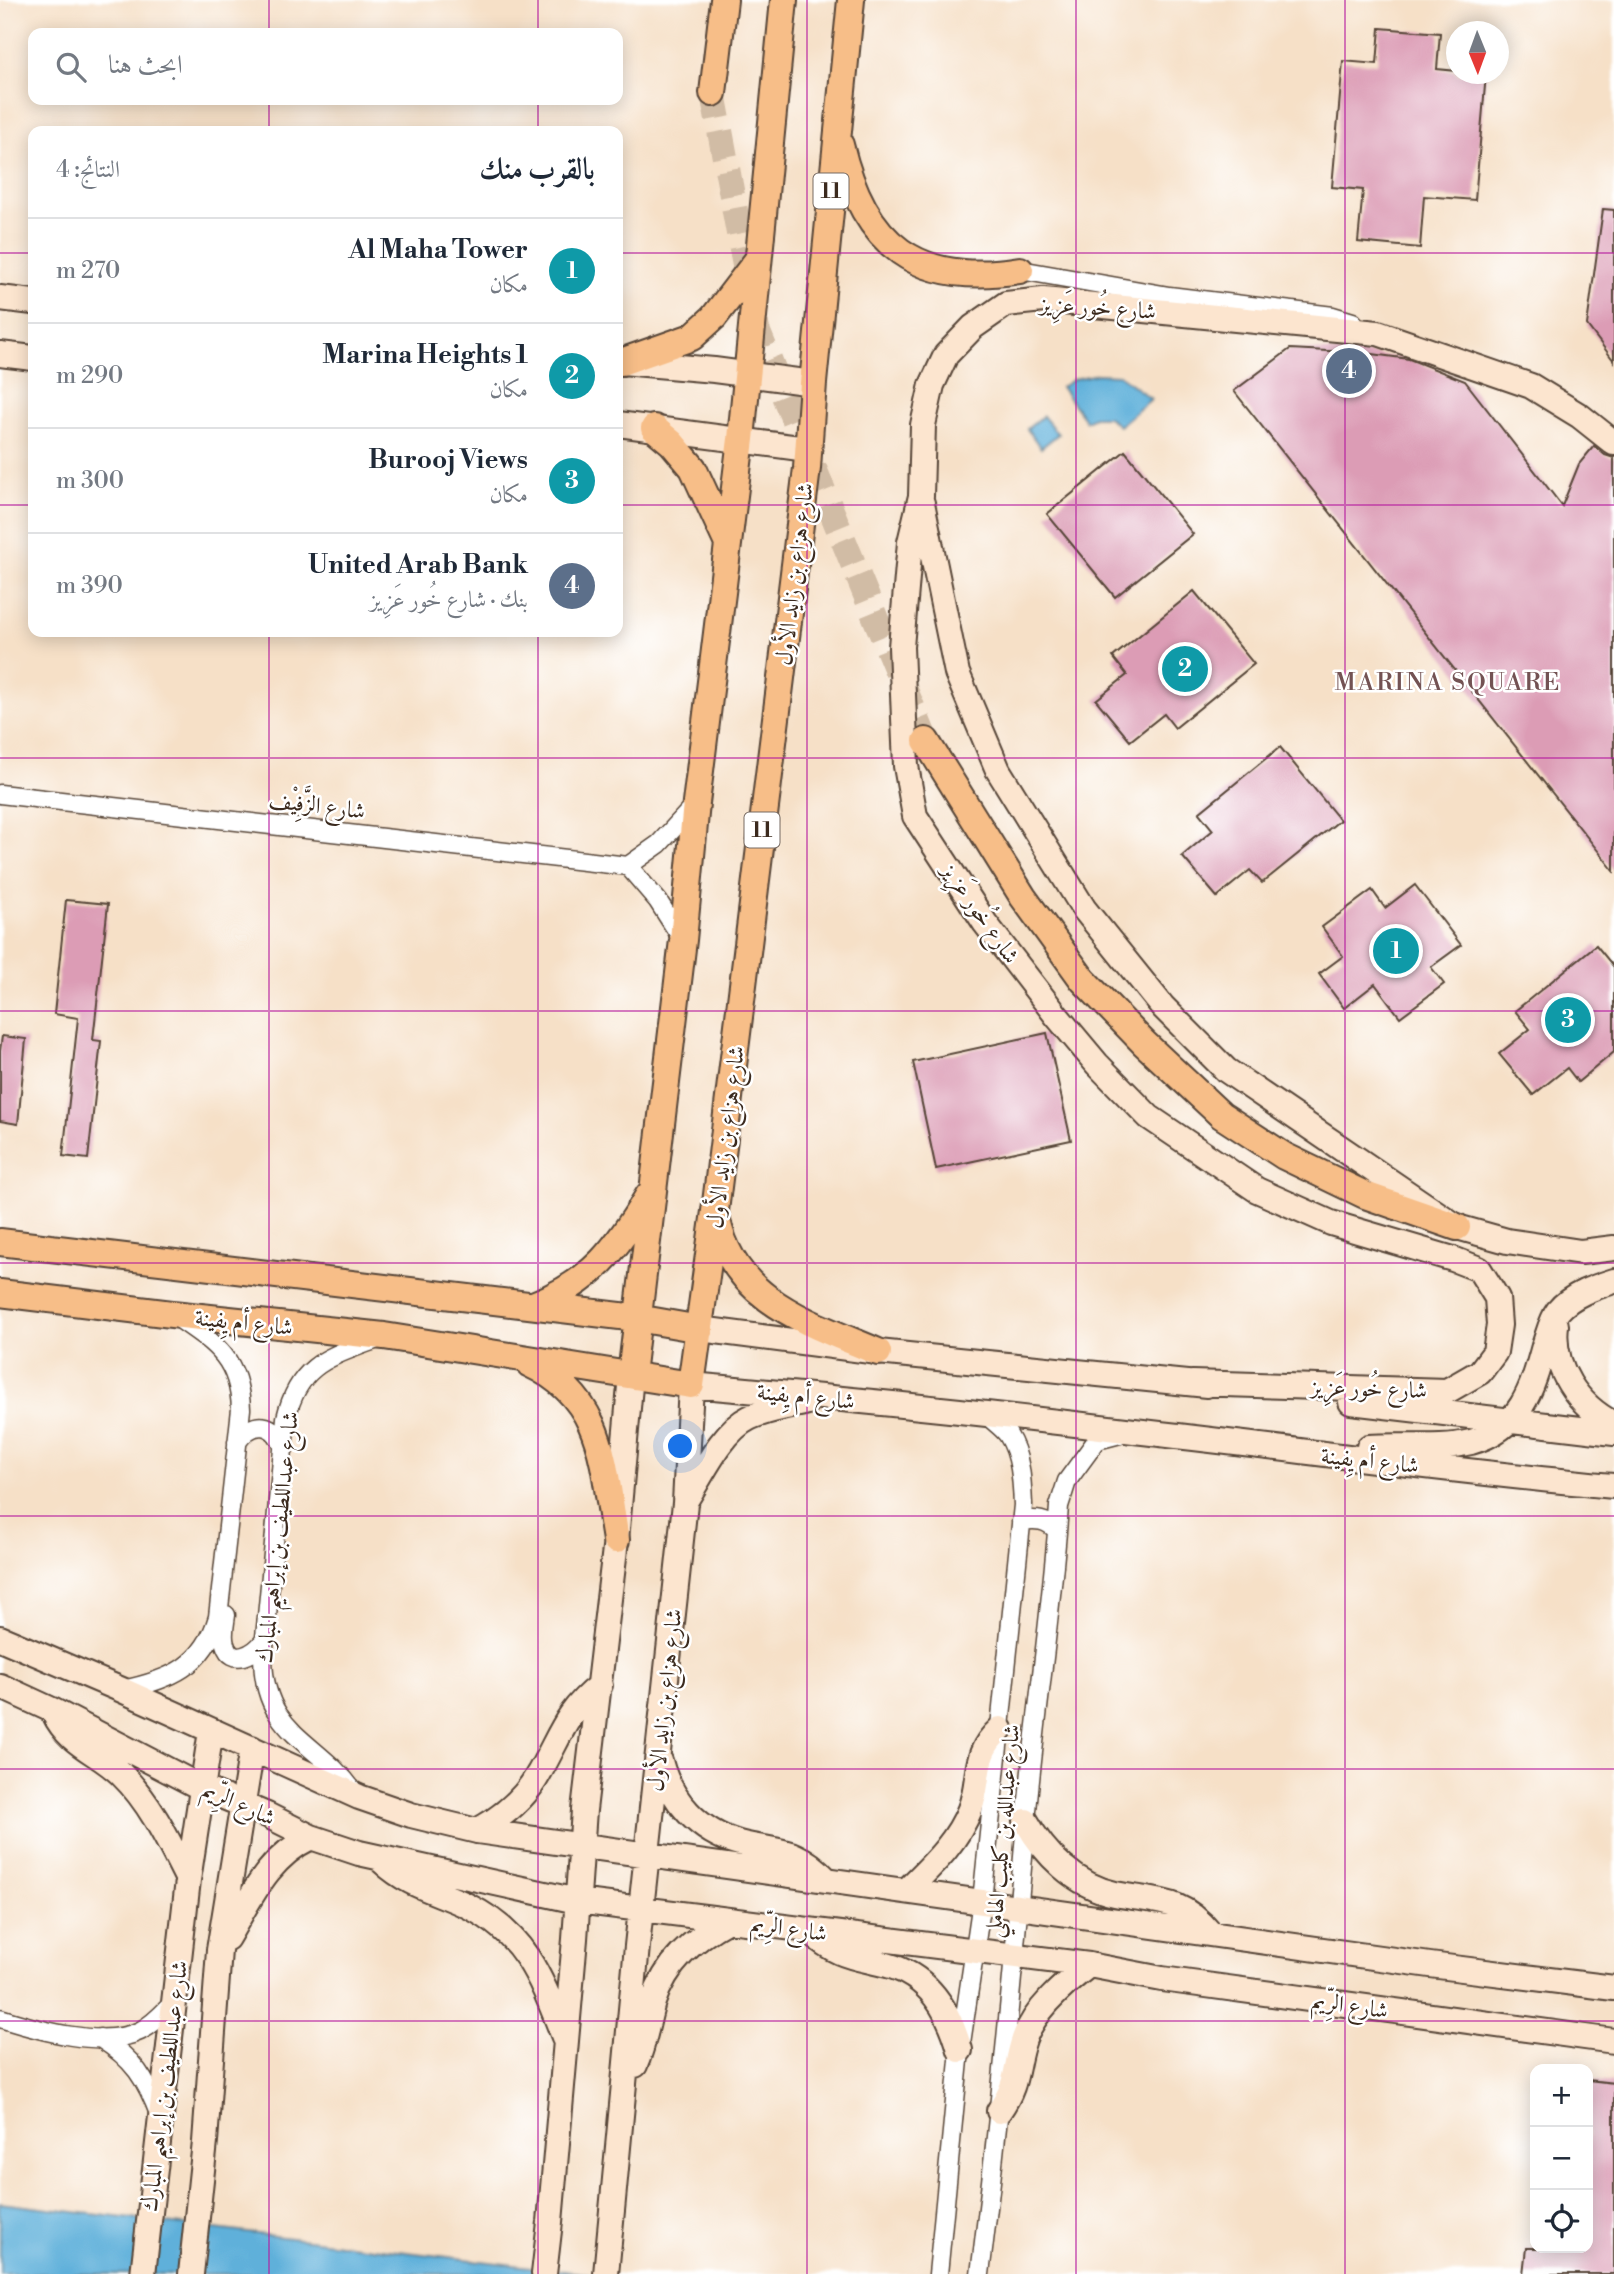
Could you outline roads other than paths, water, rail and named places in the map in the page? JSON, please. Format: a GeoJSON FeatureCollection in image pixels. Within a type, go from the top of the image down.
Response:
{"type":"FeatureCollection","features":[{"type":"Feature","properties":{"kind":"main road"},"geometry":{"type":"LineString","coordinates":[[713,93],[724,0]]}},
{"type":"Feature","properties":{"kind":"main road"},"geometry":{"type":"LineString","coordinates":[[544,2274],[551,2222],[578,1901],[583,1810],[600,1685],[637,1318],[683,940],[696,803],[741,439],[784,0]]}},
{"type":"Feature","properties":{"kind":"main road","name":"شارع هزاع بن زايد الأول"},"geometry":{"type":"LineString","coordinates":[[606,2274],[623,2084],[685,1503],[691,1385],[807,468],[851,0]]}},
{"type":"Feature","properties":{"kind":"main road"},"geometry":{"type":"LineString","coordinates":[[837,131],[854,187],[867,213],[894,248],[921,265],[957,273],[989,274],[1020,270]]}},
{"type":"Feature","properties":{"kind":"main road"},"geometry":{"type":"LineString","coordinates":[[623,360],[692,337],[714,317],[758,259]]}},
{"type":"Feature","properties":{"kind":"main road"},"geometry":{"type":"LineString","coordinates":[[0,299],[28,302]]}},
{"type":"Feature","properties":{"kind":"main road","name":"شارع خُور عَزِيز"},"geometry":{"type":"LineString","coordinates":[[1192,1383],[1447,1391],[1480,1372],[1495,1352],[1500,1325],[1497,1298],[1479,1269],[1331,1223],[1257,1190],[1149,1117],[1097,1063],[985,923],[915,816],[906,766],[901,647],[910,542],[921,496],[923,425],[932,385],[946,355],[972,327],[1006,304],[1043,299],[1378,332],[1531,386],[1580,416],[1614,443]]}},
{"type":"Feature","properties":{"kind":"main road"},"geometry":{"type":"LineString","coordinates":[[0,354],[28,357]]}},
{"type":"Feature","properties":{"kind":"main road"},"geometry":{"type":"LineString","coordinates":[[623,361],[813,383]]}},
{"type":"Feature","properties":{"kind":"main road"},"geometry":{"type":"LineString","coordinates":[[623,425],[807,449]]}},
{"type":"Feature","properties":{"kind":"main road"},"geometry":{"type":"LineString","coordinates":[[654,428],[672,443],[693,468],[727,544]]}},
{"type":"Feature","properties":{"kind":"main road"},"geometry":{"type":"LineString","coordinates":[[921,496],[957,673],[998,770],[1084,909],[1163,1007],[1226,1070],[1457,1227]]}},
{"type":"Feature","properties":{"kind":"main road"},"geometry":{"type":"LineString","coordinates":[[926,741],[1023,897],[1083,980],[1144,1043],[1221,1115],[1284,1156],[1365,1195],[1457,1227],[1507,1241],[1581,1252],[1614,1248]]}},
{"type":"Feature","properties":{"kind":"main road"},"geometry":{"type":"LineString","coordinates":[[529,1307],[564,1292],[594,1270],[626,1233],[653,1187]]}},
{"type":"Feature","properties":{"kind":"main road"},"geometry":{"type":"LineString","coordinates":[[715,1211],[725,1245],[733,1261],[755,1289],[782,1309],[878,1352]]}},
{"type":"Feature","properties":{"kind":"main road"},"geometry":{"type":"LineString","coordinates":[[0,1241],[637,1318],[878,1352],[1192,1383],[1614,1433]]}},
{"type":"Feature","properties":{"kind":"main road"},"geometry":{"type":"LineString","coordinates":[[1331,1456],[1373,1447],[1450,1445],[1473,1441],[1511,1421],[1526,1400],[1533,1384],[1557,1312],[1572,1298],[1614,1281]]}},
{"type":"Feature","properties":{"kind":"main road","name":"شارع أم يِفينة"},"geometry":{"type":"LineString","coordinates":[[0,1293],[384,1336],[691,1385],[829,1397],[1614,1486]]}},
{"type":"Feature","properties":{"kind":"main road"},"geometry":{"type":"LineString","coordinates":[[1557,1312],[1557,1354],[1564,1374],[1574,1392],[1614,1424]]}},
{"type":"Feature","properties":{"kind":"main road"},"geometry":{"type":"LineString","coordinates":[[506,1354],[551,1374],[569,1390],[584,1409],[600,1449],[616,1540]]}},
{"type":"Feature","properties":{"kind":"main road"},"geometry":{"type":"LineString","coordinates":[[685,1503],[722,1443],[743,1421],[762,1413],[829,1397]]}},
{"type":"Feature","properties":{"kind":"main road"},"geometry":{"type":"LineString","coordinates":[[0,1638],[359,1797],[411,1815],[477,1831],[1430,1965],[1614,1988]]}},
{"type":"Feature","properties":{"kind":"main road"},"geometry":{"type":"LineString","coordinates":[[477,1831],[495,1821],[527,1792],[571,1712],[584,1697],[600,1685]]}},
{"type":"Feature","properties":{"kind":"main road","name":"شارع الرِّيم"},"geometry":{"type":"LineString","coordinates":[[0,1686],[202,1788],[311,1837],[378,1857],[578,1901],[1015,1955],[1162,1979],[1614,2041]]}},
{"type":"Feature","properties":{"kind":"main road"},"geometry":{"type":"LineString","coordinates":[[52,1710],[67,1734],[124,1776],[142,1799],[188,1880]]}},
{"type":"Feature","properties":{"kind":"main road"},"geometry":{"type":"LineString","coordinates":[[906,1891],[946,1850],[963,1824],[970,1808],[980,1757],[989,1739],[1000,1729]]}},
{"type":"Feature","properties":{"kind":"main road","name":"شارع عبداللطيف بن إبراهيم المبارك"},"geometry":{"type":"LineString","coordinates":[[143,2274],[188,1880],[211,1731]]}},
{"type":"Feature","properties":{"kind":"main road","name":"شارع عبداللطيف بن إبراهيم المبارك"},"geometry":{"type":"LineString","coordinates":[[191,2274],[205,2142],[219,1950],[251,1748]]}},
{"type":"Feature","properties":{"kind":"main road"},"geometry":{"type":"LineString","coordinates":[[658,1754],[664,1778],[677,1800],[697,1822],[738,1843],[786,1851],[802,1857],[826,1879]]}},
{"type":"Feature","properties":{"kind":"main road"},"geometry":{"type":"LineString","coordinates":[[1026,1821],[1035,1838],[1062,1867],[1089,1884],[1115,1894],[1176,1904],[1189,1912],[1210,1933]]}},
{"type":"Feature","properties":{"kind":"main road"},"geometry":{"type":"LineString","coordinates":[[219,1950],[267,1872],[294,1845],[311,1837]]}},
{"type":"Feature","properties":{"kind":"main road"},"geometry":{"type":"LineString","coordinates":[[378,1857],[414,1885],[467,1905],[491,1919],[512,1937],[530,1959],[543,1984],[566,2043]]}},
{"type":"Feature","properties":{"kind":"main road"},"geometry":{"type":"LineString","coordinates":[[623,2084],[642,2049],[653,2002],[674,1962],[688,1945],[729,1920]]}},
{"type":"Feature","properties":{"kind":"main road"},"geometry":{"type":"LineString","coordinates":[[809,1931],[835,1951],[903,1970],[917,1979],[944,2008],[960,2049]]}},
{"type":"Feature","properties":{"kind":"main road"},"geometry":{"type":"LineString","coordinates":[[999,2112],[1010,2096],[1028,2030],[1058,1991],[1089,1965]]}},
{"type":"Feature","properties":{"kind":"street","name":"شارع خُور عَزِيز"},"geometry":{"type":"LineString","coordinates":[[1020,270],[1169,296],[1333,316],[1378,332]]}},
{"type":"Feature","properties":{"kind":"street","name":"شارع الزَّفِيْف"},"geometry":{"type":"LineString","coordinates":[[0,794],[628,866]]}},
{"type":"Feature","properties":{"kind":"street"},"geometry":{"type":"LineString","coordinates":[[683,940],[658,901],[628,866],[659,844],[696,803]]}},
{"type":"Feature","properties":{"kind":"street"},"geometry":{"type":"LineString","coordinates":[[122,1690],[166,1678],[186,1667],[207,1645],[218,1617],[241,1409],[240,1391],[236,1375],[223,1354],[172,1314]]}},
{"type":"Feature","properties":{"kind":"street","name":"شارع عبداللطيف بن إبراهيم المبارك"},"geometry":{"type":"LineString","coordinates":[[359,1797],[336,1770],[293,1734],[280,1718],[265,1685],[264,1641],[290,1398],[300,1381],[314,1367],[384,1336]]}},
{"type":"Feature","properties":{"kind":"street","name":"شارع عبدالله بن كليب الهاملي"},"geometry":{"type":"LineString","coordinates":[[938,2274],[960,2049],[982,1901],[1021,1521],[1022,1479],[1018,1460],[1008,1435],[988,1416]]}},
{"type":"Feature","properties":{"kind":"street"},"geometry":{"type":"LineString","coordinates":[[237,1442],[244,1431],[256,1426],[270,1428],[280,1436],[284,1449]]}},
{"type":"Feature","properties":{"kind":"street","name":"شارع عبدالله بن كليب الهاملي"},"geometry":{"type":"LineString","coordinates":[[980,2274],[999,2112],[1059,1506],[1067,1481],[1097,1440],[1133,1431]]}},
{"type":"Feature","properties":{"kind":"street"},"geometry":{"type":"LineString","coordinates":[[1021,1521],[1042,1520],[1051,1523],[1057,1531]]}},
{"type":"Feature","properties":{"kind":"street"},"geometry":{"type":"LineString","coordinates":[[225,1557],[230,1580],[224,1634],[227,1649],[241,1657],[249,1656],[264,1641]]}},
{"type":"Feature","properties":{"kind":"street"},"geometry":{"type":"LineString","coordinates":[[0,2018],[63,2034],[100,2038],[128,2036],[153,2023],[174,2002]]}},
{"type":"Feature","properties":{"kind":"street"},"geometry":{"type":"LineString","coordinates":[[100,2038],[117,2049],[144,2079],[159,2129]]}},
{"type":"Feature","properties":{"kind":"water"},"geometry":{"type":"Polygon","coordinates":[[[1097,374],[1119,375],[1151,399],[1119,426],[1108,417],[1094,417],[1086,421],[1061,387],[1074,379],[1097,374]]]}},
{"type":"Feature","properties":{"kind":"water"},"geometry":{"type":"Polygon","coordinates":[[[1043,416],[1058,434],[1041,448],[1027,429],[1043,416]]]}},
{"type":"Feature","properties":{"kind":"water"},"geometry":{"type":"Polygon","coordinates":[[[0,2203],[589,2274],[0,2274],[0,2203]]]}},
{"type":"Feature","properties":{"kind":"tunnel"},"geometry":{"type":"LineString","coordinates":[[713,93],[757,330],[926,741]]}},
{"type":"Feature","properties":{"kind":"place","name":"United Arab Bank"},"geometry":{"type":"Point","coordinates":[1349,371]}},
{"type":"Feature","properties":{"kind":"place","name":"Marina Heights 1"},"geometry":{"type":"Point","coordinates":[1185,669]}},
{"type":"Feature","properties":{"kind":"place","name":"Al Maha Tower"},"geometry":{"type":"Point","coordinates":[1396,951]}},
{"type":"Feature","properties":{"kind":"place","name":"Burooj Views"},"geometry":{"type":"Point","coordinates":[1568,1020]}},
{"type":"Feature","properties":{"kind":"district","name":"MARINA SQUARE"},"geometry":{"type":"Point","coordinates":[1448,682]}}]}
